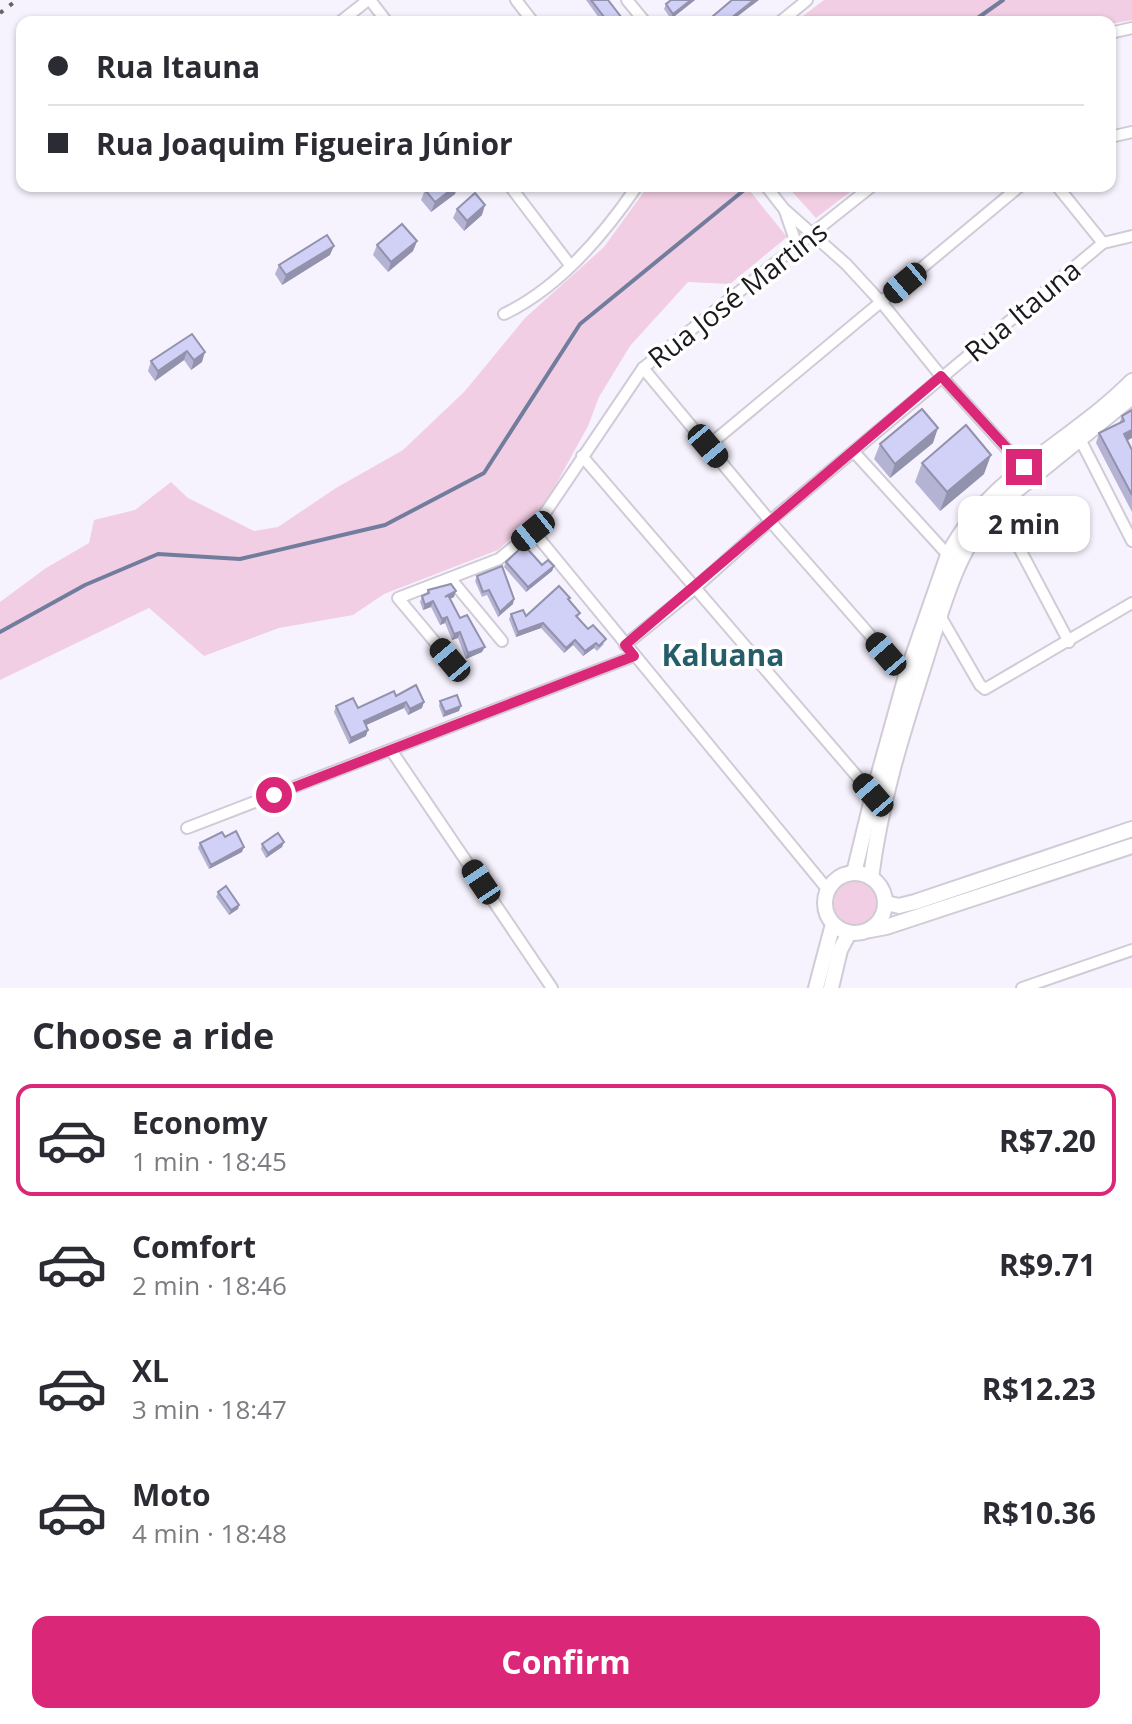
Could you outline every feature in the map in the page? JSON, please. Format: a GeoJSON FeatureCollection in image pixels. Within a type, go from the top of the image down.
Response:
{"type":"FeatureCollection","features":[{"type":"Feature","properties":{"kind":"street"},"geometry":{"type":"LineString","coordinates":[[348,16],[369,0],[382,16]]}},
{"type":"Feature","properties":{"kind":"street"},"geometry":{"type":"LineString","coordinates":[[516,0],[528,16]]}},
{"type":"Feature","properties":{"kind":"street"},"geometry":{"type":"LineString","coordinates":[[787,16],[807,0]]}},
{"type":"Feature","properties":{"kind":"street"},"geometry":{"type":"LineString","coordinates":[[515,192],[570,265]]}},
{"type":"Feature","properties":{"kind":"street"},"geometry":{"type":"LineString","coordinates":[[504,314],[529,301],[570,265],[600,235],[632,192]]}},
{"type":"Feature","properties":{"kind":"street"},"geometry":{"type":"LineString","coordinates":[[771,192],[784,209],[846,264],[882,303],[941,376],[1028,472]]}},
{"type":"Feature","properties":{"kind":"street","name":"Rua José Martins"},"geometry":{"type":"LineString","coordinates":[[450,660],[398,598],[499,559],[533,531],[643,368],[865,192]]}},
{"type":"Feature","properties":{"kind":"street"},"geometry":{"type":"LineString","coordinates":[[708,446],[1013,192]]}},
{"type":"Feature","properties":{"kind":"street"},"geometry":{"type":"LineString","coordinates":[[1062,192],[1103,243]]}},
{"type":"Feature","properties":{"kind":"street"},"geometry":{"type":"LineString","coordinates":[[784,209],[797,246]]}},
{"type":"Feature","properties":{"kind":"street","name":"Rua Itauna"},"geometry":{"type":"LineString","coordinates":[[625,645],[941,376],[1103,243],[1132,236]]}},
{"type":"Feature","properties":{"kind":"street"},"geometry":{"type":"LineString","coordinates":[[643,368],[770,521],[906,676]]}},
{"type":"Feature","properties":{"kind":"street"},"geometry":{"type":"LineString","coordinates":[[871,878],[883,805],[948,555],[976,511],[1028,472],[1132,381]]}},
{"type":"Feature","properties":{"kind":"street"},"geometry":{"type":"LineString","coordinates":[[854,873],[906,676],[969,542],[983,520],[1028,472],[1081,441],[1132,397]]}},
{"type":"Feature","properties":{"kind":"street"},"geometry":{"type":"LineString","coordinates":[[1081,441],[1132,541]]}},
{"type":"Feature","properties":{"kind":"street"},"geometry":{"type":"LineString","coordinates":[[854,452],[948,555]]}},
{"type":"Feature","properties":{"kind":"street"},"geometry":{"type":"LineString","coordinates":[[582,456],[873,795]]}},
{"type":"Feature","properties":{"kind":"street"},"geometry":{"type":"LineString","coordinates":[[997,506],[1069,642]]}},
{"type":"Feature","properties":{"kind":"street"},"geometry":{"type":"LineString","coordinates":[[533,531],[828,890]]}},
{"type":"Feature","properties":{"kind":"street"},"geometry":{"type":"LineString","coordinates":[[450,578],[502,641]]}},
{"type":"Feature","properties":{"kind":"street"},"geometry":{"type":"LineString","coordinates":[[936,609],[985,689],[1132,603]]}},
{"type":"Feature","properties":{"kind":"street"},"geometry":{"type":"LineString","coordinates":[[187,828],[634,656]]}},
{"type":"Feature","properties":{"kind":"street"},"geometry":{"type":"LineString","coordinates":[[391,750],[552,988]]}},
{"type":"Feature","properties":{"kind":"street"},"geometry":{"type":"LineString","coordinates":[[886,903],[899,906],[915,902],[1132,829]]}},
{"type":"Feature","properties":{"kind":"street"},"geometry":{"type":"LineString","coordinates":[[870,930],[881,921],[886,903],[884,893],[871,878],[854,873],[840,877],[828,890],[826,909],[833,924],[849,933],[859,934],[1132,846]]}},
{"type":"Feature","properties":{"kind":"street"},"geometry":{"type":"LineString","coordinates":[[816,988],[833,924]]}},
{"type":"Feature","properties":{"kind":"street"},"geometry":{"type":"LineString","coordinates":[[831,988],[840,950],[849,933]]}},
{"type":"Feature","properties":{"kind":"street"},"geometry":{"type":"LineString","coordinates":[[1022,988],[1132,950]]}},
{"type":"Feature","properties":{"kind":"shaded area"},"geometry":{"type":"Polygon","coordinates":[[[824,0],[1132,0],[1132,20],[1116,23],[1116,16],[803,16],[824,0]]]}},
{"type":"Feature","properties":{"kind":"shaded area"},"geometry":{"type":"Polygon","coordinates":[[[644,192],[751,192],[787,237],[730,284],[688,282],[630,346],[599,397],[588,426],[542,510],[498,550],[384,594],[353,615],[279,628],[204,656],[149,608],[0,680],[0,602],[46,568],[89,543],[94,520],[135,510],[171,482],[188,498],[254,531],[278,527],[336,488],[403,450],[465,391],[525,318],[604,247],[644,192]]]}},
{"type":"Feature","properties":{"kind":"shaded area"},"geometry":{"type":"Polygon","coordinates":[[[792,192],[850,192],[816,218],[792,192]]]}},
{"type":"Feature","properties":{"kind":"shaded area"},"geometry":{"type":"Polygon","coordinates":[[[856,881],[872,887],[878,903],[872,919],[856,925],[840,919],[834,903],[840,887],[856,881]]]}},
{"type":"Feature","properties":{"kind":"building"},"geometry":{"type":"Polygon","coordinates":[[[591,0],[608,0],[620,16],[603,16],[591,0]]]}},
{"type":"Feature","properties":{"kind":"building"},"geometry":{"type":"Polygon","coordinates":[[[671,0],[691,0],[673,14],[666,4],[671,0]]]}},
{"type":"Feature","properties":{"kind":"building"},"geometry":{"type":"Polygon","coordinates":[[[732,0],[754,0],[734,16],[713,16],[732,0]]]}},
{"type":"Feature","properties":{"kind":"building"},"geometry":{"type":"Polygon","coordinates":[[[427,192],[448,192],[435,202],[427,192]]]}},
{"type":"Feature","properties":{"kind":"building"},"geometry":{"type":"Polygon","coordinates":[[[475,193],[485,205],[467,221],[457,209],[475,193]]]}},
{"type":"Feature","properties":{"kind":"building"},"geometry":{"type":"Polygon","coordinates":[[[402,224],[417,241],[391,262],[377,245],[402,224]]]}},
{"type":"Feature","properties":{"kind":"building"},"geometry":{"type":"Polygon","coordinates":[[[327,235],[334,246],[286,275],[279,265],[327,235]]]}},
{"type":"Feature","properties":{"kind":"building"},"geometry":{"type":"Polygon","coordinates":[[[192,334],[205,352],[194,360],[187,351],[158,371],[151,361],[192,334]]]}},
{"type":"Feature","properties":{"kind":"building"},"geometry":{"type":"Polygon","coordinates":[[[922,409],[938,428],[895,464],[880,444],[922,409]]]}},
{"type":"Feature","properties":{"kind":"building"},"geometry":{"type":"Polygon","coordinates":[[[1132,410],[1132,430],[1124,434],[1132,450],[1132,495],[1099,433],[1124,421],[1122,416],[1132,410]]]}},
{"type":"Feature","properties":{"kind":"building"},"geometry":{"type":"Polygon","coordinates":[[[966,425],[991,455],[947,492],[922,463],[966,425]]]}},
{"type":"Feature","properties":{"kind":"building"},"geometry":{"type":"Polygon","coordinates":[[[524,545],[542,565],[548,560],[554,566],[528,587],[506,562],[524,545]]]}},
{"type":"Feature","properties":{"kind":"building"},"geometry":{"type":"Polygon","coordinates":[[[502,566],[514,599],[500,612],[489,590],[483,592],[477,576],[502,566]]]}},
{"type":"Feature","properties":{"kind":"building"},"geometry":{"type":"Polygon","coordinates":[[[451,584],[456,591],[448,595],[460,618],[467,615],[485,647],[468,653],[460,632],[454,634],[447,617],[442,619],[433,601],[425,605],[422,596],[429,593],[428,590],[451,584]]]}},
{"type":"Feature","properties":{"kind":"building"},"geometry":{"type":"Polygon","coordinates":[[[559,586],[580,613],[576,616],[588,629],[593,625],[606,639],[599,646],[596,643],[585,651],[575,640],[566,648],[543,623],[518,632],[511,614],[523,610],[526,616],[559,586]]]}},
{"type":"Feature","properties":{"kind":"building"},"geometry":{"type":"Polygon","coordinates":[[[416,685],[424,702],[410,709],[406,702],[364,721],[368,730],[351,738],[336,706],[353,698],[358,708],[394,691],[396,696],[416,685]]]}},
{"type":"Feature","properties":{"kind":"building"},"geometry":{"type":"Polygon","coordinates":[[[457,695],[461,706],[445,712],[440,701],[457,695]]]}},
{"type":"Feature","properties":{"kind":"building"},"geometry":{"type":"Polygon","coordinates":[[[236,831],[244,847],[211,865],[200,843],[222,832],[225,837],[236,831]]]}},
{"type":"Feature","properties":{"kind":"building"},"geometry":{"type":"Polygon","coordinates":[[[278,833],[284,842],[268,853],[262,844],[278,833]]]}},
{"type":"Feature","properties":{"kind":"building"},"geometry":{"type":"Polygon","coordinates":[[[226,886],[239,905],[231,910],[218,892],[226,886]]]}},
{"type":"Feature","properties":{"kind":"waterway"},"geometry":{"type":"LineString","coordinates":[[980,16],[1003,0]]}},
{"type":"Feature","properties":{"kind":"waterway"},"geometry":{"type":"LineString","coordinates":[[0,632],[85,585],[158,554],[240,559],[385,525],[484,473],[580,324],[742,192]]}},
{"type":"Feature","properties":{"kind":"railway"},"geometry":{"type":"LineString","coordinates":[[0,13],[17,0]]}},
{"type":"Feature","properties":{"kind":"district","name":"Kaluana"},"geometry":{"type":"Point","coordinates":[723,654]}},
{"type":"Feature","properties":{"kind":"route"},"geometry":{"type":"LineString","coordinates":[[274,795],[634,656],[625,645],[941,376],[1024,467]]}}]}
